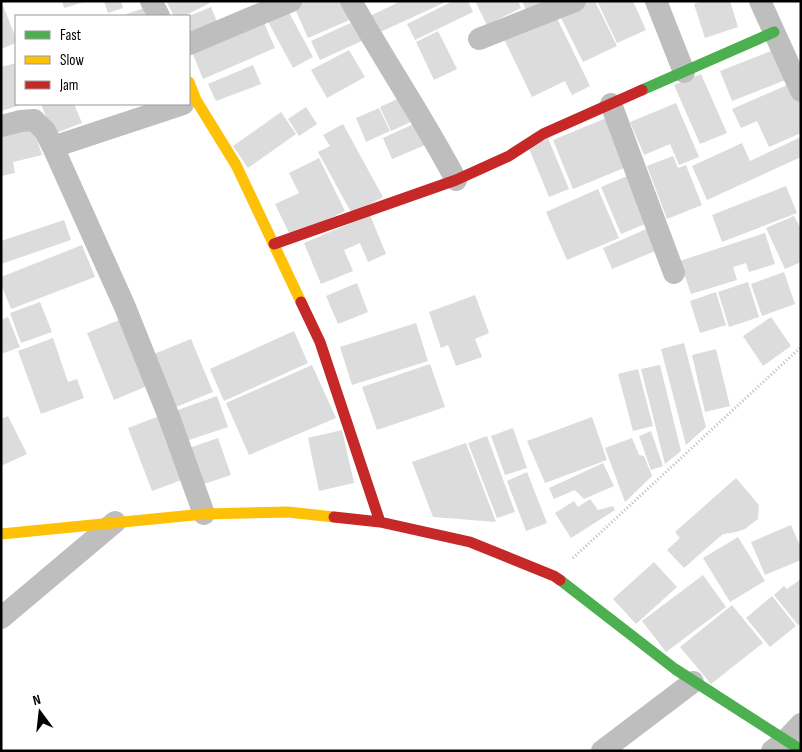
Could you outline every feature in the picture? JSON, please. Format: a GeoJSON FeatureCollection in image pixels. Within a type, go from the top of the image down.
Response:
{"type":"FeatureCollection","features":[{"type":"Feature","properties":{"kind":"street"},"geometry":{"type":"LineString","coordinates":[[151,1],[158,15]]}},
{"type":"Feature","properties":{"kind":"street"},"geometry":{"type":"LineString","coordinates":[[190,44],[291,1]]}},
{"type":"Feature","properties":{"kind":"street"},"geometry":{"type":"LineString","coordinates":[[351,1],[377,48],[435,140],[456,180]]}},
{"type":"Feature","properties":{"kind":"street"},"geometry":{"type":"LineString","coordinates":[[479,39],[575,1]]}},
{"type":"Feature","properties":{"kind":"street"},"geometry":{"type":"LineString","coordinates":[[656,1],[684,72]]}},
{"type":"Feature","properties":{"kind":"street"},"geometry":{"type":"LineString","coordinates":[[760,1],[801,91]]}},
{"type":"Feature","properties":{"kind":"street"},"geometry":{"type":"LineString","coordinates":[[274,244],[456,180],[509,156],[542,134],[774,32]]}},
{"type":"Feature","properties":{"kind":"street"},"geometry":{"type":"LineString","coordinates":[[190,98],[236,165],[320,342],[380,522]]}},
{"type":"Feature","properties":{"kind":"street"},"geometry":{"type":"LineString","coordinates":[[612,104],[674,273]]}},
{"type":"Feature","properties":{"kind":"street"},"geometry":{"type":"LineString","coordinates":[[53,147],[167,105]]}},
{"type":"Feature","properties":{"kind":"street"},"geometry":{"type":"LineString","coordinates":[[1,126],[34,120],[45,131],[125,307],[169,417],[204,514]]}},
{"type":"Feature","properties":{"kind":"street"},"geometry":{"type":"LineString","coordinates":[[1,534],[204,514],[288,512],[380,522],[470,542],[554,576],[693,682],[790,741]]}},
{"type":"Feature","properties":{"kind":"street"},"geometry":{"type":"LineString","coordinates":[[1,618],[115,522]]}},
{"type":"Feature","properties":{"kind":"street"},"geometry":{"type":"LineString","coordinates":[[602,751],[693,682]]}},
{"type":"Feature","properties":{"kind":"path"},"geometry":{"type":"LineString","coordinates":[[554,576],[801,347]]}},
{"type":"Feature","properties":{"kind":"building"},"geometry":{"type":"Polygon","coordinates":[[[1,1],[15,36],[15,43],[1,49],[1,1]]]}},
{"type":"Feature","properties":{"kind":"building"},"geometry":{"type":"Polygon","coordinates":[[[62,1],[84,1],[84,2],[64,8],[62,1]]]}},
{"type":"Feature","properties":{"kind":"building"},"geometry":{"type":"Polygon","coordinates":[[[104,1],[121,1],[123,8],[108,13],[104,1]]]}},
{"type":"Feature","properties":{"kind":"building"},"geometry":{"type":"Polygon","coordinates":[[[166,1],[209,1],[210,3],[186,15],[173,15],[166,1]]]}},
{"type":"Feature","properties":{"kind":"building"},"geometry":{"type":"Polygon","coordinates":[[[299,1],[347,1],[354,18],[308,38],[293,4],[299,1]]]}},
{"type":"Feature","properties":{"kind":"building"},"geometry":{"type":"Polygon","coordinates":[[[401,1],[448,1],[376,34],[368,17],[401,1]]]}},
{"type":"Feature","properties":{"kind":"building"},"geometry":{"type":"Polygon","coordinates":[[[453,1],[468,1],[473,12],[415,40],[407,24],[453,1]]]}},
{"type":"Feature","properties":{"kind":"building"},"geometry":{"type":"Polygon","coordinates":[[[475,1],[518,1],[521,8],[487,25],[475,1]]]}},
{"type":"Feature","properties":{"kind":"building"},"geometry":{"type":"Polygon","coordinates":[[[522,1],[545,1],[526,10],[522,1]]]}},
{"type":"Feature","properties":{"kind":"building"},"geometry":{"type":"Polygon","coordinates":[[[585,1],[595,1],[617,46],[583,62],[559,14],[585,1]]]}},
{"type":"Feature","properties":{"kind":"building"},"geometry":{"type":"Polygon","coordinates":[[[597,1],[633,1],[646,30],[617,43],[597,1]]]}},
{"type":"Feature","properties":{"kind":"building"},"geometry":{"type":"Polygon","coordinates":[[[703,1],[730,1],[738,27],[705,38],[694,4],[703,1]]]}},
{"type":"Feature","properties":{"kind":"building"},"geometry":{"type":"Polygon","coordinates":[[[147,7],[150,15],[124,15],[147,7]]]}},
{"type":"Feature","properties":{"kind":"building"},"geometry":{"type":"Polygon","coordinates":[[[211,7],[217,22],[190,34],[190,16],[211,7]]]}},
{"type":"Feature","properties":{"kind":"building"},"geometry":{"type":"Polygon","coordinates":[[[286,7],[313,57],[293,68],[266,18],[286,7]]]}},
{"type":"Feature","properties":{"kind":"building"},"geometry":{"type":"Polygon","coordinates":[[[555,14],[590,86],[572,95],[565,81],[532,97],[504,39],[555,14]]]}},
{"type":"Feature","properties":{"kind":"building"},"geometry":{"type":"Polygon","coordinates":[[[261,16],[275,48],[203,79],[190,47],[261,16]]]}},
{"type":"Feature","properties":{"kind":"building"},"geometry":{"type":"Polygon","coordinates":[[[357,20],[366,39],[320,60],[311,41],[357,20]]]}},
{"type":"Feature","properties":{"kind":"building"},"geometry":{"type":"Polygon","coordinates":[[[438,31],[457,69],[434,80],[416,42],[438,31]]]}},
{"type":"Feature","properties":{"kind":"building"},"geometry":{"type":"Polygon","coordinates":[[[776,49],[788,79],[732,101],[720,71],[776,49]]]}},
{"type":"Feature","properties":{"kind":"building"},"geometry":{"type":"Polygon","coordinates":[[[349,50],[365,77],[327,98],[311,70],[349,50]]]}},
{"type":"Feature","properties":{"kind":"building"},"geometry":{"type":"Polygon","coordinates":[[[15,63],[15,105],[21,105],[1,111],[1,67],[15,63]]]}},
{"type":"Feature","properties":{"kind":"building"},"geometry":{"type":"Polygon","coordinates":[[[253,65],[261,84],[216,101],[208,84],[253,65]]]}},
{"type":"Feature","properties":{"kind":"building"},"geometry":{"type":"Polygon","coordinates":[[[701,74],[727,133],[700,144],[674,85],[701,74]]]}},
{"type":"Feature","properties":{"kind":"building"},"geometry":{"type":"Polygon","coordinates":[[[794,82],[801,98],[801,133],[769,147],[757,121],[741,128],[732,109],[794,82]]]}},
{"type":"Feature","properties":{"kind":"building"},"geometry":{"type":"Polygon","coordinates":[[[406,95],[417,119],[391,131],[380,107],[406,95]]]}},
{"type":"Feature","properties":{"kind":"building"},"geometry":{"type":"Polygon","coordinates":[[[676,103],[699,157],[679,165],[670,144],[644,155],[630,122],[676,103]]]}},
{"type":"Feature","properties":{"kind":"building"},"geometry":{"type":"Polygon","coordinates":[[[41,105],[74,105],[82,123],[53,134],[41,105]]]}},
{"type":"Feature","properties":{"kind":"building"},"geometry":{"type":"Polygon","coordinates":[[[306,107],[317,124],[299,136],[288,119],[306,107]]]}},
{"type":"Feature","properties":{"kind":"building"},"geometry":{"type":"Polygon","coordinates":[[[379,108],[390,131],[366,142],[356,118],[379,108]]]}},
{"type":"Feature","properties":{"kind":"building"},"geometry":{"type":"Polygon","coordinates":[[[281,112],[296,134],[248,168],[233,146],[281,112]]]}},
{"type":"Feature","properties":{"kind":"building"},"geometry":{"type":"Polygon","coordinates":[[[611,116],[631,165],[573,189],[553,140],[611,116]]]}},
{"type":"Feature","properties":{"kind":"building"},"geometry":{"type":"Polygon","coordinates":[[[420,121],[430,143],[392,159],[383,138],[420,121]]]}},
{"type":"Feature","properties":{"kind":"building"},"geometry":{"type":"Polygon","coordinates":[[[32,124],[42,155],[13,162],[15,173],[1,176],[1,133],[32,124]]]}},
{"type":"Feature","properties":{"kind":"building"},"geometry":{"type":"Polygon","coordinates":[[[343,124],[383,197],[352,214],[318,152],[330,146],[323,135],[343,124]]]}},
{"type":"Feature","properties":{"kind":"building"},"geometry":{"type":"Polygon","coordinates":[[[801,137],[801,157],[707,200],[692,166],[742,143],[750,161],[801,137]]]}},
{"type":"Feature","properties":{"kind":"building"},"geometry":{"type":"Polygon","coordinates":[[[548,138],[569,189],[549,197],[528,146],[548,138]]]}},
{"type":"Feature","properties":{"kind":"building"},"geometry":{"type":"Polygon","coordinates":[[[673,156],[678,168],[686,165],[702,205],[667,219],[647,166],[673,156]]]}},
{"type":"Feature","properties":{"kind":"building"},"geometry":{"type":"Polygon","coordinates":[[[319,158],[345,211],[291,237],[275,204],[299,193],[289,173],[319,158]]]}},
{"type":"Feature","properties":{"kind":"building"},"geometry":{"type":"Polygon","coordinates":[[[632,174],[652,221],[621,234],[601,187],[632,174]]]}},
{"type":"Feature","properties":{"kind":"building"},"geometry":{"type":"Polygon","coordinates":[[[786,186],[797,213],[722,242],[712,215],[786,186]]]}},
{"type":"Feature","properties":{"kind":"building"},"geometry":{"type":"Polygon","coordinates":[[[598,189],[619,238],[567,260],[546,212],[598,189]]]}},
{"type":"Feature","properties":{"kind":"building"},"geometry":{"type":"Polygon","coordinates":[[[370,215],[386,254],[368,262],[360,243],[344,250],[353,271],[321,284],[304,243],[370,215]]]}},
{"type":"Feature","properties":{"kind":"building"},"geometry":{"type":"Polygon","coordinates":[[[794,216],[801,229],[801,262],[785,269],[766,228],[794,216]]]}},
{"type":"Feature","properties":{"kind":"building"},"geometry":{"type":"Polygon","coordinates":[[[64,220],[71,240],[1,264],[1,241],[64,220]]]}},
{"type":"Feature","properties":{"kind":"building"},"geometry":{"type":"Polygon","coordinates":[[[651,227],[660,249],[612,269],[603,248],[651,227]]]}},
{"type":"Feature","properties":{"kind":"building"},"geometry":{"type":"Polygon","coordinates":[[[765,233],[775,264],[749,272],[746,263],[733,267],[737,280],[691,294],[680,261],[765,233]]]}},
{"type":"Feature","properties":{"kind":"building"},"geometry":{"type":"Polygon","coordinates":[[[82,245],[95,277],[11,309],[1,284],[1,277],[82,245]]]}},
{"type":"Feature","properties":{"kind":"building"},"geometry":{"type":"Polygon","coordinates":[[[784,272],[795,304],[762,316],[751,284],[784,272]]]}},
{"type":"Feature","properties":{"kind":"building"},"geometry":{"type":"Polygon","coordinates":[[[748,282],[759,317],[729,327],[718,292],[748,282]]]}},
{"type":"Feature","properties":{"kind":"building"},"geometry":{"type":"Polygon","coordinates":[[[357,283],[368,312],[338,324],[326,296],[357,283]]]}},
{"type":"Feature","properties":{"kind":"building"},"geometry":{"type":"Polygon","coordinates":[[[716,292],[726,325],[700,333],[690,301],[716,292]]]}},
{"type":"Feature","properties":{"kind":"building"},"geometry":{"type":"Polygon","coordinates":[[[475,295],[489,333],[475,339],[482,357],[456,366],[448,345],[441,348],[429,312],[475,295]]]}},
{"type":"Feature","properties":{"kind":"building"},"geometry":{"type":"Polygon","coordinates":[[[40,302],[52,332],[21,343],[10,313],[40,302]]]}},
{"type":"Feature","properties":{"kind":"building"},"geometry":{"type":"Polygon","coordinates":[[[8,317],[20,347],[1,354],[1,320],[8,317]]]}},
{"type":"Feature","properties":{"kind":"building"},"geometry":{"type":"Polygon","coordinates":[[[771,317],[791,346],[763,366],[743,336],[771,317]]]}},
{"type":"Feature","properties":{"kind":"building"},"geometry":{"type":"Polygon","coordinates":[[[124,318],[152,384],[114,400],[87,333],[124,318]]]}},
{"type":"Feature","properties":{"kind":"building"},"geometry":{"type":"Polygon","coordinates":[[[416,323],[428,361],[352,385],[340,347],[416,323]]]}},
{"type":"Feature","properties":{"kind":"building"},"geometry":{"type":"Polygon","coordinates":[[[294,331],[308,363],[224,401],[210,369],[294,331]]]}},
{"type":"Feature","properties":{"kind":"building"},"geometry":{"type":"Polygon","coordinates":[[[53,338],[68,382],[77,379],[84,398],[41,414],[18,351],[53,338]]]}},
{"type":"Feature","properties":{"kind":"building"},"geometry":{"type":"Polygon","coordinates":[[[191,339],[213,392],[171,409],[149,356],[191,339]]]}},
{"type":"Feature","properties":{"kind":"building"},"geometry":{"type":"Polygon","coordinates":[[[684,343],[706,427],[686,445],[661,349],[684,343]]]}},
{"type":"Feature","properties":{"kind":"building"},"geometry":{"type":"Polygon","coordinates":[[[716,349],[730,406],[705,412],[692,355],[716,349]]]}},
{"type":"Feature","properties":{"kind":"building"},"geometry":{"type":"Polygon","coordinates":[[[430,364],[445,407],[377,430],[362,387],[430,364]]]}},
{"type":"Feature","properties":{"kind":"building"},"geometry":{"type":"Polygon","coordinates":[[[312,365],[336,418],[249,455],[226,403],[312,365]]]}},
{"type":"Feature","properties":{"kind":"building"},"geometry":{"type":"Polygon","coordinates":[[[660,365],[681,451],[665,464],[641,369],[660,365]]]}},
{"type":"Feature","properties":{"kind":"building"},"geometry":{"type":"Polygon","coordinates":[[[638,369],[653,426],[633,431],[618,374],[638,369]]]}},
{"type":"Feature","properties":{"kind":"building"},"geometry":{"type":"Polygon","coordinates":[[[217,396],[228,427],[186,441],[175,411],[217,396]]]}},
{"type":"Feature","properties":{"kind":"building"},"geometry":{"type":"Polygon","coordinates":[[[162,415],[187,478],[152,491],[128,428],[162,415]]]}},
{"type":"Feature","properties":{"kind":"building"},"geometry":{"type":"Polygon","coordinates":[[[8,416],[27,454],[1,466],[1,419],[8,416]]]}},
{"type":"Feature","properties":{"kind":"building"},"geometry":{"type":"Polygon","coordinates":[[[592,417],[607,460],[545,483],[527,441],[592,417]]]}},
{"type":"Feature","properties":{"kind":"building"},"geometry":{"type":"Polygon","coordinates":[[[513,428],[527,468],[505,475],[491,436],[513,428]]]}},
{"type":"Feature","properties":{"kind":"building"},"geometry":{"type":"Polygon","coordinates":[[[342,430],[354,483],[319,491],[308,438],[342,430]]]}},
{"type":"Feature","properties":{"kind":"building"},"geometry":{"type":"Polygon","coordinates":[[[651,431],[663,466],[651,470],[639,436],[651,431]]]}},
{"type":"Feature","properties":{"kind":"building"},"geometry":{"type":"Polygon","coordinates":[[[487,436],[515,512],[497,518],[468,443],[487,436]]]}},
{"type":"Feature","properties":{"kind":"building"},"geometry":{"type":"Polygon","coordinates":[[[218,438],[231,475],[201,485],[189,448],[218,438]]]}},
{"type":"Feature","properties":{"kind":"building"},"geometry":{"type":"Polygon","coordinates":[[[632,438],[639,455],[644,456],[652,476],[625,502],[605,448],[632,438]]]}},
{"type":"Feature","properties":{"kind":"building"},"geometry":{"type":"Polygon","coordinates":[[[466,443],[496,522],[433,517],[412,462],[466,443]]]}},
{"type":"Feature","properties":{"kind":"building"},"geometry":{"type":"Polygon","coordinates":[[[603,463],[614,486],[584,499],[575,490],[554,499],[549,488],[603,463]]]}},
{"type":"Feature","properties":{"kind":"building"},"geometry":{"type":"Polygon","coordinates":[[[527,472],[547,523],[526,531],[507,481],[527,472]]]}},
{"type":"Feature","properties":{"kind":"building"},"geometry":{"type":"Polygon","coordinates":[[[736,478],[759,505],[758,519],[745,529],[723,534],[684,568],[667,550],[680,538],[675,532],[736,478]]]}},
{"type":"Feature","properties":{"kind":"building"},"geometry":{"type":"Polygon","coordinates":[[[590,499],[598,510],[613,506],[615,510],[571,538],[555,513],[574,501],[578,507],[590,499]]]}},
{"type":"Feature","properties":{"kind":"building"},"geometry":{"type":"Polygon","coordinates":[[[791,525],[801,548],[801,560],[765,575],[751,542],[791,525]]]}},
{"type":"Feature","properties":{"kind":"building"},"geometry":{"type":"Polygon","coordinates":[[[738,537],[765,581],[730,602],[703,558],[738,537]]]}},
{"type":"Feature","properties":{"kind":"building"},"geometry":{"type":"Polygon","coordinates":[[[654,562],[677,587],[636,624],[613,599],[654,562]]]}},
{"type":"Feature","properties":{"kind":"building"},"geometry":{"type":"Polygon","coordinates":[[[703,575],[726,607],[666,652],[642,621],[703,575]]]}},
{"type":"Feature","properties":{"kind":"building"},"geometry":{"type":"Polygon","coordinates":[[[801,579],[801,624],[798,625],[774,595],[784,586],[787,589],[801,579]]]}},
{"type":"Feature","properties":{"kind":"building"},"geometry":{"type":"Polygon","coordinates":[[[772,596],[796,626],[770,647],[746,618],[772,596]]]}},
{"type":"Feature","properties":{"kind":"building"},"geometry":{"type":"Polygon","coordinates":[[[732,605],[763,643],[711,684],[680,647],[732,605]]]}},
{"type":"Feature","properties":{"kind":"traffic: fast"},"geometry":{"type":"LineString","coordinates":[[642,90],[774,32]]}},
{"type":"Feature","properties":{"kind":"traffic: fast"},"geometry":{"type":"LineString","coordinates":[[560,580],[675,669],[801,750]]}},
{"type":"Feature","properties":{"kind":"traffic: slow"},"geometry":{"type":"LineString","coordinates":[[190,85],[196,100],[236,165],[301,302]]}},
{"type":"Feature","properties":{"kind":"traffic: slow"},"geometry":{"type":"LineString","coordinates":[[1,534],[204,514],[288,512],[334,517]]}},
{"type":"Feature","properties":{"kind":"traffic: jam"},"geometry":{"type":"LineString","coordinates":[[274,244],[456,180],[509,156],[543,134],[642,90]]}},
{"type":"Feature","properties":{"kind":"traffic: jam"},"geometry":{"type":"LineString","coordinates":[[301,302],[320,342],[380,522]]}},
{"type":"Feature","properties":{"kind":"traffic: jam"},"geometry":{"type":"LineString","coordinates":[[334,517],[380,522],[470,542],[560,580]]}}]}
